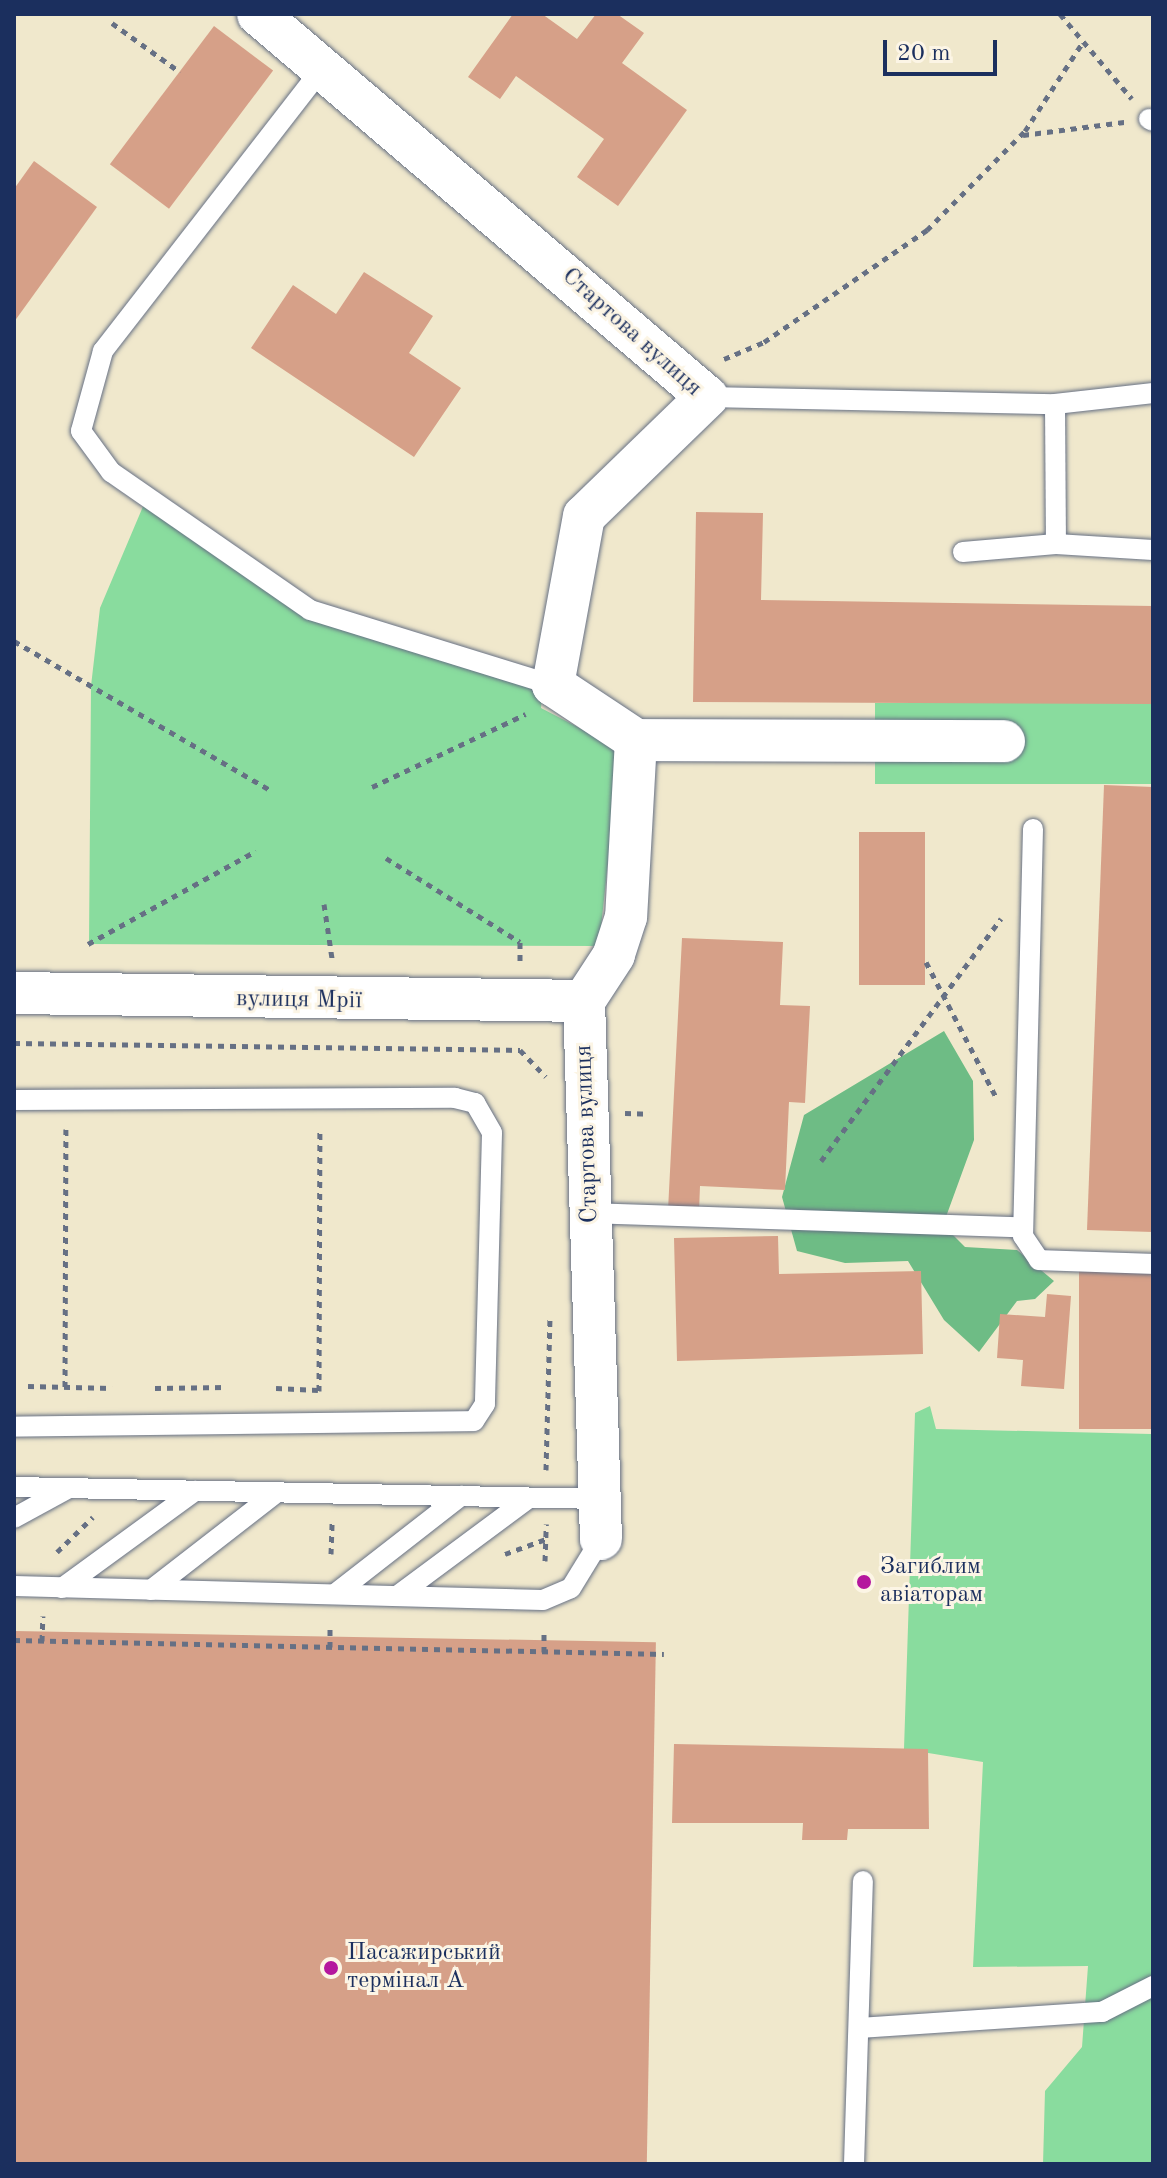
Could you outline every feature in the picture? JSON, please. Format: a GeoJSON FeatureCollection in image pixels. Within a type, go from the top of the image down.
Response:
{"type":"FeatureCollection","features":[{"type":"Feature","properties":{"kind":"street","name":"Стартова вулиця"},"geometry":{"type":"LineString","coordinates":[[282,21],[324,66],[695,386],[584,516],[553,685]]}},
{"type":"Feature","properties":{"kind":"street"},"geometry":{"type":"LineString","coordinates":[[553,685],[636,740],[1004,741]]}},
{"type":"Feature","properties":{"kind":"street"},"geometry":{"type":"LineString","coordinates":[[584,1001],[614,955],[626,917],[636,740]]}},
{"type":"Feature","properties":{"kind":"street","name":"вулиця Мрії"},"geometry":{"type":"LineString","coordinates":[[14,993],[339,1003],[584,1001]]}},
{"type":"Feature","properties":{"kind":"street","name":"Стартова вулиця"},"geometry":{"type":"LineString","coordinates":[[584,1001],[601,1519]]}},
{"type":"Feature","properties":{"kind":"lane"},"geometry":{"type":"LineString","coordinates":[[324,66],[103,351],[81,431],[111,472],[310,610],[553,685]]}},
{"type":"Feature","properties":{"kind":"lane"},"geometry":{"type":"LineString","coordinates":[[695,386],[1055,404],[1153,393]]}},
{"type":"Feature","properties":{"kind":"lane"},"geometry":{"type":"LineString","coordinates":[[1055,404],[1056,544]]}},
{"type":"Feature","properties":{"kind":"lane"},"geometry":{"type":"LineString","coordinates":[[963,552],[1056,544],[1153,550]]}},
{"type":"Feature","properties":{"kind":"lane"},"geometry":{"type":"LineString","coordinates":[[1033,829],[1023,1227],[1027,1249],[1039,1260],[1153,1264]]}},
{"type":"Feature","properties":{"kind":"lane"},"geometry":{"type":"LineString","coordinates":[[14,1100],[455,1098],[475,1103],[492,1133],[485,1404],[474,1421],[14,1427]]}},
{"type":"Feature","properties":{"kind":"lane"},"geometry":{"type":"LineString","coordinates":[[590,1213],[1023,1227]]}},
{"type":"Feature","properties":{"kind":"lane"},"geometry":{"type":"LineString","coordinates":[[14,1487],[529,1498],[601,1519],[571,1588],[543,1600],[14,1586]]}},
{"type":"Feature","properties":{"kind":"lane"},"geometry":{"type":"LineString","coordinates":[[14,1518],[70,1487]]}},
{"type":"Feature","properties":{"kind":"lane"},"geometry":{"type":"LineString","coordinates":[[62,1588],[195,1491]]}},
{"type":"Feature","properties":{"kind":"lane"},"geometry":{"type":"LineString","coordinates":[[151,1590],[276,1493]]}},
{"type":"Feature","properties":{"kind":"lane"},"geometry":{"type":"LineString","coordinates":[[335,1594],[461,1496]]}},
{"type":"Feature","properties":{"kind":"lane"},"geometry":{"type":"LineString","coordinates":[[397,1596],[529,1498]]}},
{"type":"Feature","properties":{"kind":"lane"},"geometry":{"type":"LineString","coordinates":[[854,2164],[863,1881]]}},
{"type":"Feature","properties":{"kind":"lane"},"geometry":{"type":"LineString","coordinates":[[859,2028],[1102,2012],[1153,1986]]}},
{"type":"Feature","properties":{"kind":"path"},"geometry":{"type":"LineString","coordinates":[[1060,14],[1151,120]]}},
{"type":"Feature","properties":{"kind":"path"},"geometry":{"type":"LineString","coordinates":[[112,23],[180,72]]}},
{"type":"Feature","properties":{"kind":"path"},"geometry":{"type":"LineString","coordinates":[[695,386],[867,277],[927,230],[1021,135],[1083,42]]}},
{"type":"Feature","properties":{"kind":"path"},"geometry":{"type":"LineString","coordinates":[[1021,135],[1151,120]]}},
{"type":"Feature","properties":{"kind":"path"},"geometry":{"type":"LineString","coordinates":[[14,641],[270,790]]}},
{"type":"Feature","properties":{"kind":"path"},"geometry":{"type":"LineString","coordinates":[[372,787],[541,707],[597,714]]}},
{"type":"Feature","properties":{"kind":"path"},"geometry":{"type":"LineString","coordinates":[[88,944],[256,851]]}},
{"type":"Feature","properties":{"kind":"path"},"geometry":{"type":"LineString","coordinates":[[386,858],[520,942]]}},
{"type":"Feature","properties":{"kind":"path"},"geometry":{"type":"LineString","coordinates":[[324,904],[339,1003]]}},
{"type":"Feature","properties":{"kind":"path"},"geometry":{"type":"LineString","coordinates":[[821,1161],[996,919],[1030,919]]}},
{"type":"Feature","properties":{"kind":"path"},"geometry":{"type":"LineString","coordinates":[[926,962],[940,996],[1025,1146]]}},
{"type":"Feature","properties":{"kind":"path"},"geometry":{"type":"LineString","coordinates":[[14,1043],[520,1050],[552,1092]]}},
{"type":"Feature","properties":{"kind":"path"},"geometry":{"type":"LineString","coordinates":[[65,1387],[66,1128]]}},
{"type":"Feature","properties":{"kind":"path"},"geometry":{"type":"LineString","coordinates":[[319,1391],[320,1130]]}},
{"type":"Feature","properties":{"kind":"path"},"geometry":{"type":"LineString","coordinates":[[547,1470],[551,1298]]}},
{"type":"Feature","properties":{"kind":"path"},"geometry":{"type":"LineString","coordinates":[[28,1386],[112,1388]]}},
{"type":"Feature","properties":{"kind":"path"},"geometry":{"type":"LineString","coordinates":[[155,1388],[227,1387]]}},
{"type":"Feature","properties":{"kind":"path"},"geometry":{"type":"LineString","coordinates":[[276,1388],[331,1391]]}},
{"type":"Feature","properties":{"kind":"path"},"geometry":{"type":"LineString","coordinates":[[45,1562],[100,1511]]}},
{"type":"Feature","properties":{"kind":"path"},"geometry":{"type":"LineString","coordinates":[[331,1554],[333,1513]]}},
{"type":"Feature","properties":{"kind":"path"},"geometry":{"type":"LineString","coordinates":[[545,1561],[546,1523]]}},
{"type":"Feature","properties":{"kind":"path"},"geometry":{"type":"LineString","coordinates":[[493,1559],[546,1539]]}},
{"type":"Feature","properties":{"kind":"path"},"geometry":{"type":"LineString","coordinates":[[42,1641],[43,1615]]}},
{"type":"Feature","properties":{"kind":"path"},"geometry":{"type":"LineString","coordinates":[[330,1628],[330,1647]]}},
{"type":"Feature","properties":{"kind":"path"},"geometry":{"type":"LineString","coordinates":[[544,1632],[544,1652]]}},
{"type":"Feature","properties":{"kind":"path"},"geometry":{"type":"LineString","coordinates":[[14,1640],[664,1654]]}},
{"type":"Feature","properties":{"kind":"green space"},"geometry":{"type":"Polygon","coordinates":[[[147,497],[310,610],[543,682],[541,708],[620,749],[599,946],[89,944],[91,686],[100,608],[147,497]]]}},
{"type":"Feature","properties":{"kind":"green space"},"geometry":{"type":"Polygon","coordinates":[[[875,703],[1153,703],[1153,784],[875,784],[875,703]]]}},
{"type":"Feature","properties":{"kind":"green space"},"geometry":{"type":"Polygon","coordinates":[[[944,1031],[973,1081],[974,1140],[943,1225],[965,1247],[1017,1250],[1054,1281],[1035,1299],[1017,1301],[979,1352],[944,1320],[908,1261],[845,1263],[797,1251],[782,1197],[804,1115],[944,1031]]]}},
{"type":"Feature","properties":{"kind":"green space"},"geometry":{"type":"Polygon","coordinates":[[[1153,1266],[1153,2164],[1043,2164],[1045,2091],[1082,2047],[1088,1966],[973,1967],[983,1762],[904,1749],[915,1413],[930,1406],[936,1429],[1151,1434],[1153,1266]]]}},
{"type":"Feature","properties":{"kind":"building"},"geometry":{"type":"Polygon","coordinates":[[[513,14],[542,14],[577,39],[596,14],[617,14],[644,33],[622,63],[687,110],[618,206],[577,177],[604,139],[516,76],[500,99],[468,77],[513,14]]]}},
{"type":"Feature","properties":{"kind":"building"},"geometry":{"type":"Polygon","coordinates":[[[214,26],[273,71],[169,209],[110,164],[214,26]]]}},
{"type":"Feature","properties":{"kind":"building"},"geometry":{"type":"Polygon","coordinates":[[[34,161],[97,207],[14,322],[14,189],[34,161]]]}},
{"type":"Feature","properties":{"kind":"building"},"geometry":{"type":"Polygon","coordinates":[[[364,272],[433,316],[409,353],[461,388],[414,457],[251,348],[293,285],[336,314],[364,272]]]}},
{"type":"Feature","properties":{"kind":"building"},"geometry":{"type":"Polygon","coordinates":[[[696,512],[763,513],[761,600],[1153,606],[1153,704],[693,702],[696,512]]]}},
{"type":"Feature","properties":{"kind":"building"},"geometry":{"type":"Polygon","coordinates":[[[1104,785],[1153,787],[1153,1232],[1087,1230],[1104,785]]]}},
{"type":"Feature","properties":{"kind":"building"},"geometry":{"type":"Polygon","coordinates":[[[859,832],[925,832],[925,985],[859,985],[859,832]]]}},
{"type":"Feature","properties":{"kind":"building"},"geometry":{"type":"Polygon","coordinates":[[[682,938],[783,942],[780,1005],[810,1006],[805,1103],[789,1102],[785,1190],[700,1186],[699,1212],[668,1210],[682,938]]]}},
{"type":"Feature","properties":{"kind":"building"},"geometry":{"type":"Polygon","coordinates":[[[778,1236],[779,1274],[921,1271],[923,1354],[677,1361],[674,1238],[778,1236]]]}},
{"type":"Feature","properties":{"kind":"building"},"geometry":{"type":"Polygon","coordinates":[[[1079,1270],[1151,1270],[1151,1429],[1079,1429],[1079,1270]]]}},
{"type":"Feature","properties":{"kind":"building"},"geometry":{"type":"Polygon","coordinates":[[[1047,1294],[1071,1296],[1064,1389],[1021,1386],[1023,1360],[997,1358],[1000,1314],[1045,1317],[1047,1294]]]}},
{"type":"Feature","properties":{"kind":"building","name":"Пасажирський термінал A"},"geometry":{"type":"Polygon","coordinates":[[[14,1631],[656,1642],[647,2164],[14,2164],[14,1631]]]}},
{"type":"Feature","properties":{"kind":"building"},"geometry":{"type":"Polygon","coordinates":[[[674,1744],[928,1749],[929,1829],[848,1829],[847,1840],[802,1840],[803,1823],[672,1823],[674,1744]]]}},
{"type":"Feature","properties":{"kind":"place","name":"Загиблим авіаторам"},"geometry":{"type":"Point","coordinates":[864,1582]}},
{"type":"Feature","properties":{"kind":"place","name":"Пасажирський термінал A"},"geometry":{"type":"Point","coordinates":[331,1968]}}]}
